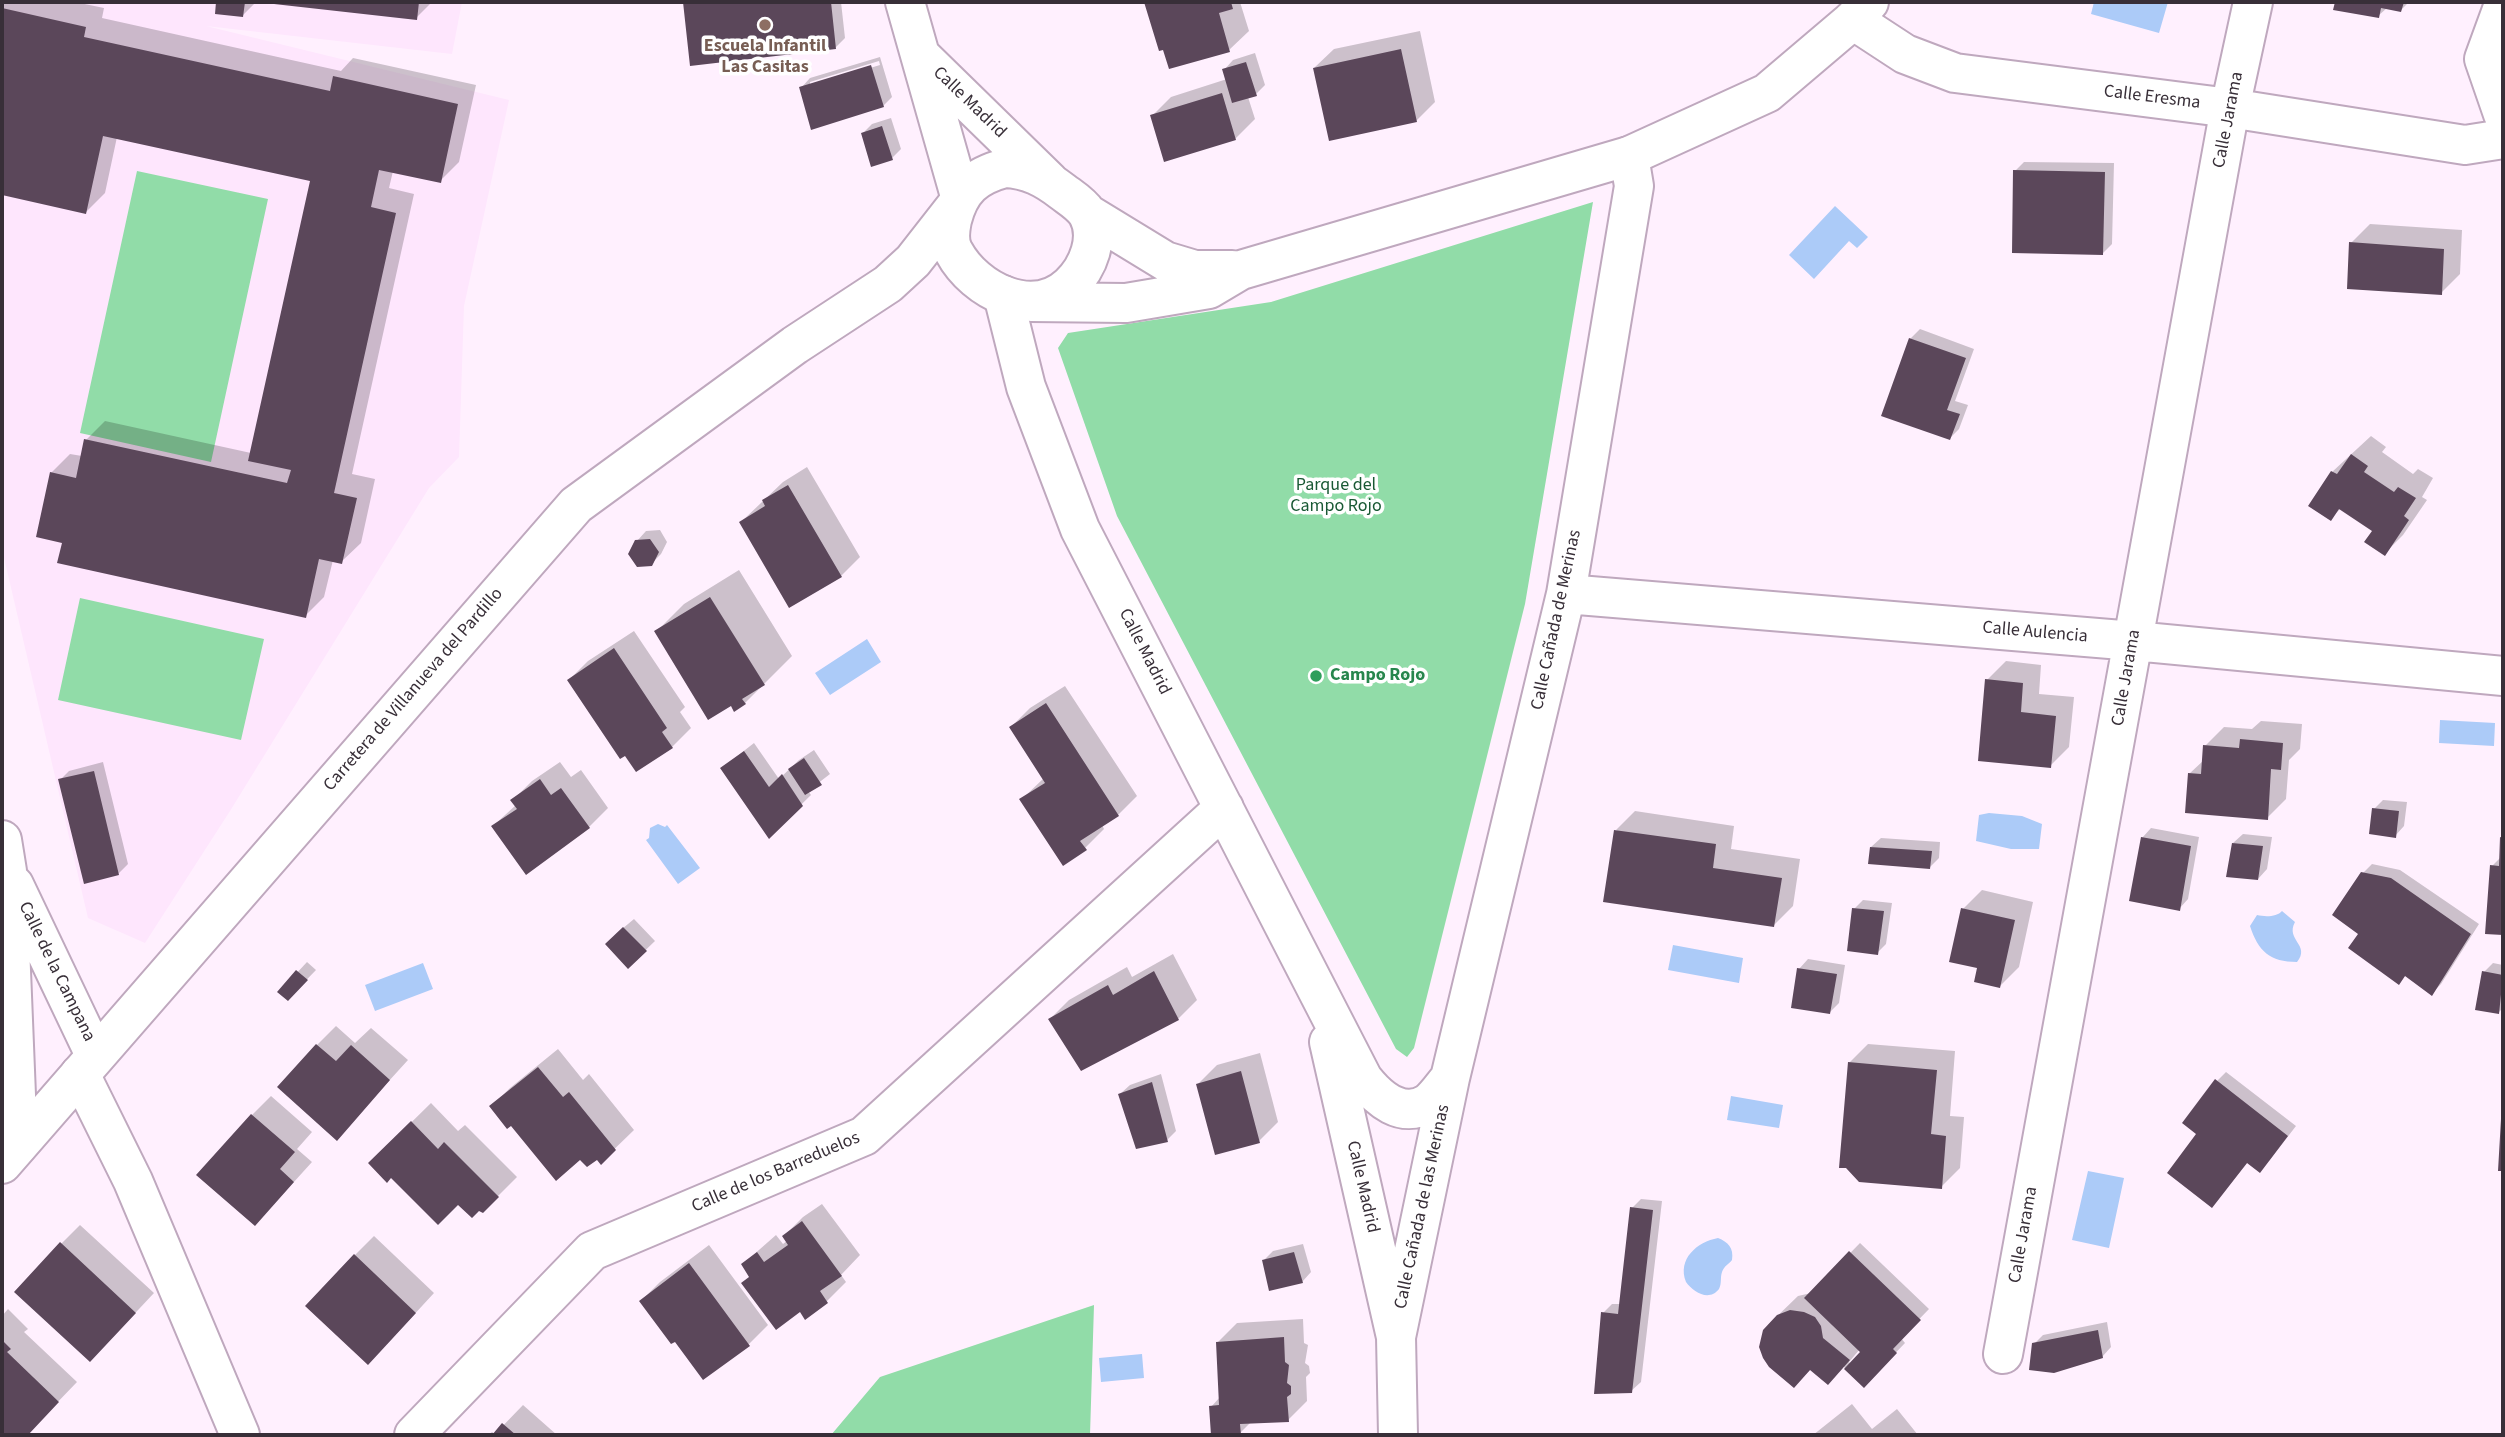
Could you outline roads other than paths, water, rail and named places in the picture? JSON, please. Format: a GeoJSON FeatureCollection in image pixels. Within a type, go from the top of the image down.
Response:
{"type":"FeatureCollection","features":[{"type":"Feature","properties":{"kind":"street","name":"Calle Madrid"},"geometry":{"type":"LineString","coordinates":[[905,2],[958,201]]}},
{"type":"Feature","properties":{"kind":"street","name":"Calle Jarama"},"geometry":{"type":"LineString","coordinates":[[2003,1354],[2231,108],[2253,2]]}},
{"type":"Feature","properties":{"kind":"street"},"geometry":{"type":"LineString","coordinates":[[2503,7],[2484,59],[2503,114]]}},
{"type":"Feature","properties":{"kind":"street","name":"Calle Eresma"},"geometry":{"type":"LineString","coordinates":[[1861,11],[1905,54],[1955,73],[2231,108],[2465,145],[2503,139]]}},
{"type":"Feature","properties":{"kind":"street"},"geometry":{"type":"LineString","coordinates":[[1006,294],[1126,303],[1209,289],[1241,270],[1629,156],[1767,93],[1861,11]]}},
{"type":"Feature","properties":{"kind":"street","name":"Calle Madrid"},"geometry":{"type":"LineString","coordinates":[[919,55],[1049,181]]}},
{"type":"Feature","properties":{"kind":"street","name":"Calle Cañada de Merinas"},"geometry":{"type":"LineString","coordinates":[[1450,1078],[1566,594],[1634,186],[1629,156]]}},
{"type":"Feature","properties":{"kind":"street","name":"Carretera de Villanueva del Pardillo"},"geometry":{"type":"LineString","coordinates":[[10,1154],[576,505],[795,345],[888,284],[913,261],[958,201],[981,176],[1005,167],[1028,171],[1049,181]]}},
{"type":"Feature","properties":{"kind":"street"},"geometry":{"type":"LineString","coordinates":[[1049,181],[1088,214],[1165,261],[1195,270],[1241,270]]}},
{"type":"Feature","properties":{"kind":"street"},"geometry":{"type":"LineString","coordinates":[[958,201],[950,229],[953,251],[1006,294],[1048,299],[1064,291],[1086,265],[1092,248],[1093,231],[1088,214]]}},
{"type":"Feature","properties":{"kind":"street","name":"Carretera de Villanueva del Pardillo"},"geometry":{"type":"LineString","coordinates":[[888,284],[919,276],[946,274],[964,277],[1006,294]]}},
{"type":"Feature","properties":{"kind":"street","name":"Calle Madrid"},"geometry":{"type":"LineString","coordinates":[[1006,294],[1026,387],[1080,529],[1363,1079],[1378,1098],[1394,1107],[1420,1107],[1430,1101],[1450,1078]]}},
{"type":"Feature","properties":{"kind":"street","name":"Calle Aulencia"},"geometry":{"type":"LineString","coordinates":[[1566,594],[2503,676]]}},
{"type":"Feature","properties":{"kind":"street","name":"Calle de los Barreduelos"},"geometry":{"type":"LineString","coordinates":[[414,1435],[592,1251],[864,1136],[1224,808]]}},
{"type":"Feature","properties":{"kind":"street","name":"Calle de la Campana"},"geometry":{"type":"LineString","coordinates":[[5,855],[133,1181],[240,1435]]}},
{"type":"Feature","properties":{"kind":"street","name":"Calle de la Campana"},"geometry":{"type":"LineString","coordinates":[[5,855],[10,1154]]}},
{"type":"Feature","properties":{"kind":"street","name":"Calle Madrid"},"geometry":{"type":"LineString","coordinates":[[1318,996],[1396,1337]]}},
{"type":"Feature","properties":{"kind":"street","name":"Calle Cañada de las Merinas"},"geometry":{"type":"LineString","coordinates":[[1396,1337],[1450,1078]]}},
{"type":"Feature","properties":{"kind":"street"},"geometry":{"type":"LineString","coordinates":[[1396,1337],[1398,1435]]}},
{"type":"Feature","properties":{"kind":"water"},"geometry":{"type":"Polygon","coordinates":[[[2094,2],[2168,2],[2159,33],[2091,14],[2094,2]]]}},
{"type":"Feature","properties":{"kind":"water"},"geometry":{"type":"Polygon","coordinates":[[[1835,206],[1868,237],[1857,248],[1849,241],[1814,279],[1789,255],[1835,206]]]}},
{"type":"Feature","properties":{"kind":"water"},"geometry":{"type":"Polygon","coordinates":[[[867,639],[881,662],[830,695],[815,673],[867,639]]]}},
{"type":"Feature","properties":{"kind":"water"},"geometry":{"type":"Polygon","coordinates":[[[2440,720],[2495,723],[2494,746],[2439,743],[2440,720]]]}},
{"type":"Feature","properties":{"kind":"water"},"geometry":{"type":"Polygon","coordinates":[[[1989,813],[2022,816],[2042,824],[2039,849],[2011,849],[1976,841],[1979,815],[1989,813]]]}},
{"type":"Feature","properties":{"kind":"water"},"geometry":{"type":"Polygon","coordinates":[[[658,824],[665,827],[667,825],[700,868],[678,884],[646,840],[649,838],[650,828],[658,824]]]}},
{"type":"Feature","properties":{"kind":"water"},"geometry":{"type":"Polygon","coordinates":[[[2282,911],[2295,922],[2293,933],[2301,951],[2297,962],[2279,960],[2266,953],[2257,942],[2250,926],[2257,915],[2271,916],[2282,911]]]}},
{"type":"Feature","properties":{"kind":"water"},"geometry":{"type":"Polygon","coordinates":[[[1673,945],[1743,958],[1739,983],[1668,970],[1673,945]]]}},
{"type":"Feature","properties":{"kind":"water"},"geometry":{"type":"Polygon","coordinates":[[[423,963],[433,989],[375,1011],[365,985],[423,963]]]}},
{"type":"Feature","properties":{"kind":"water"},"geometry":{"type":"Polygon","coordinates":[[[1731,1096],[1783,1105],[1779,1128],[1727,1120],[1731,1096]]]}},
{"type":"Feature","properties":{"kind":"water"},"geometry":{"type":"Polygon","coordinates":[[[2088,1171],[2124,1178],[2109,1248],[2072,1240],[2088,1171]]]}},
{"type":"Feature","properties":{"kind":"water"},"geometry":{"type":"Polygon","coordinates":[[[1718,1238],[1730,1246],[1732,1260],[1721,1274],[1719,1289],[1711,1295],[1701,1294],[1686,1282],[1684,1266],[1696,1248],[1718,1238]]]}},
{"type":"Feature","properties":{"kind":"water"},"geometry":{"type":"Polygon","coordinates":[[[1142,1354],[1144,1378],[1101,1382],[1099,1358],[1142,1354]]]}},
{"type":"Feature","properties":{"kind":"place","name":"Escuela Infantil Las Casitas"},"geometry":{"type":"Point","coordinates":[765,25]}},
{"type":"Feature","properties":{"kind":"place","name":"Campo Rojo"},"geometry":{"type":"Point","coordinates":[1316,676]}},
{"type":"Feature","properties":{"kind":"park label","name":"Parque del Campo Rojo"},"geometry":{"type":"Point","coordinates":[1336,496]}}]}
